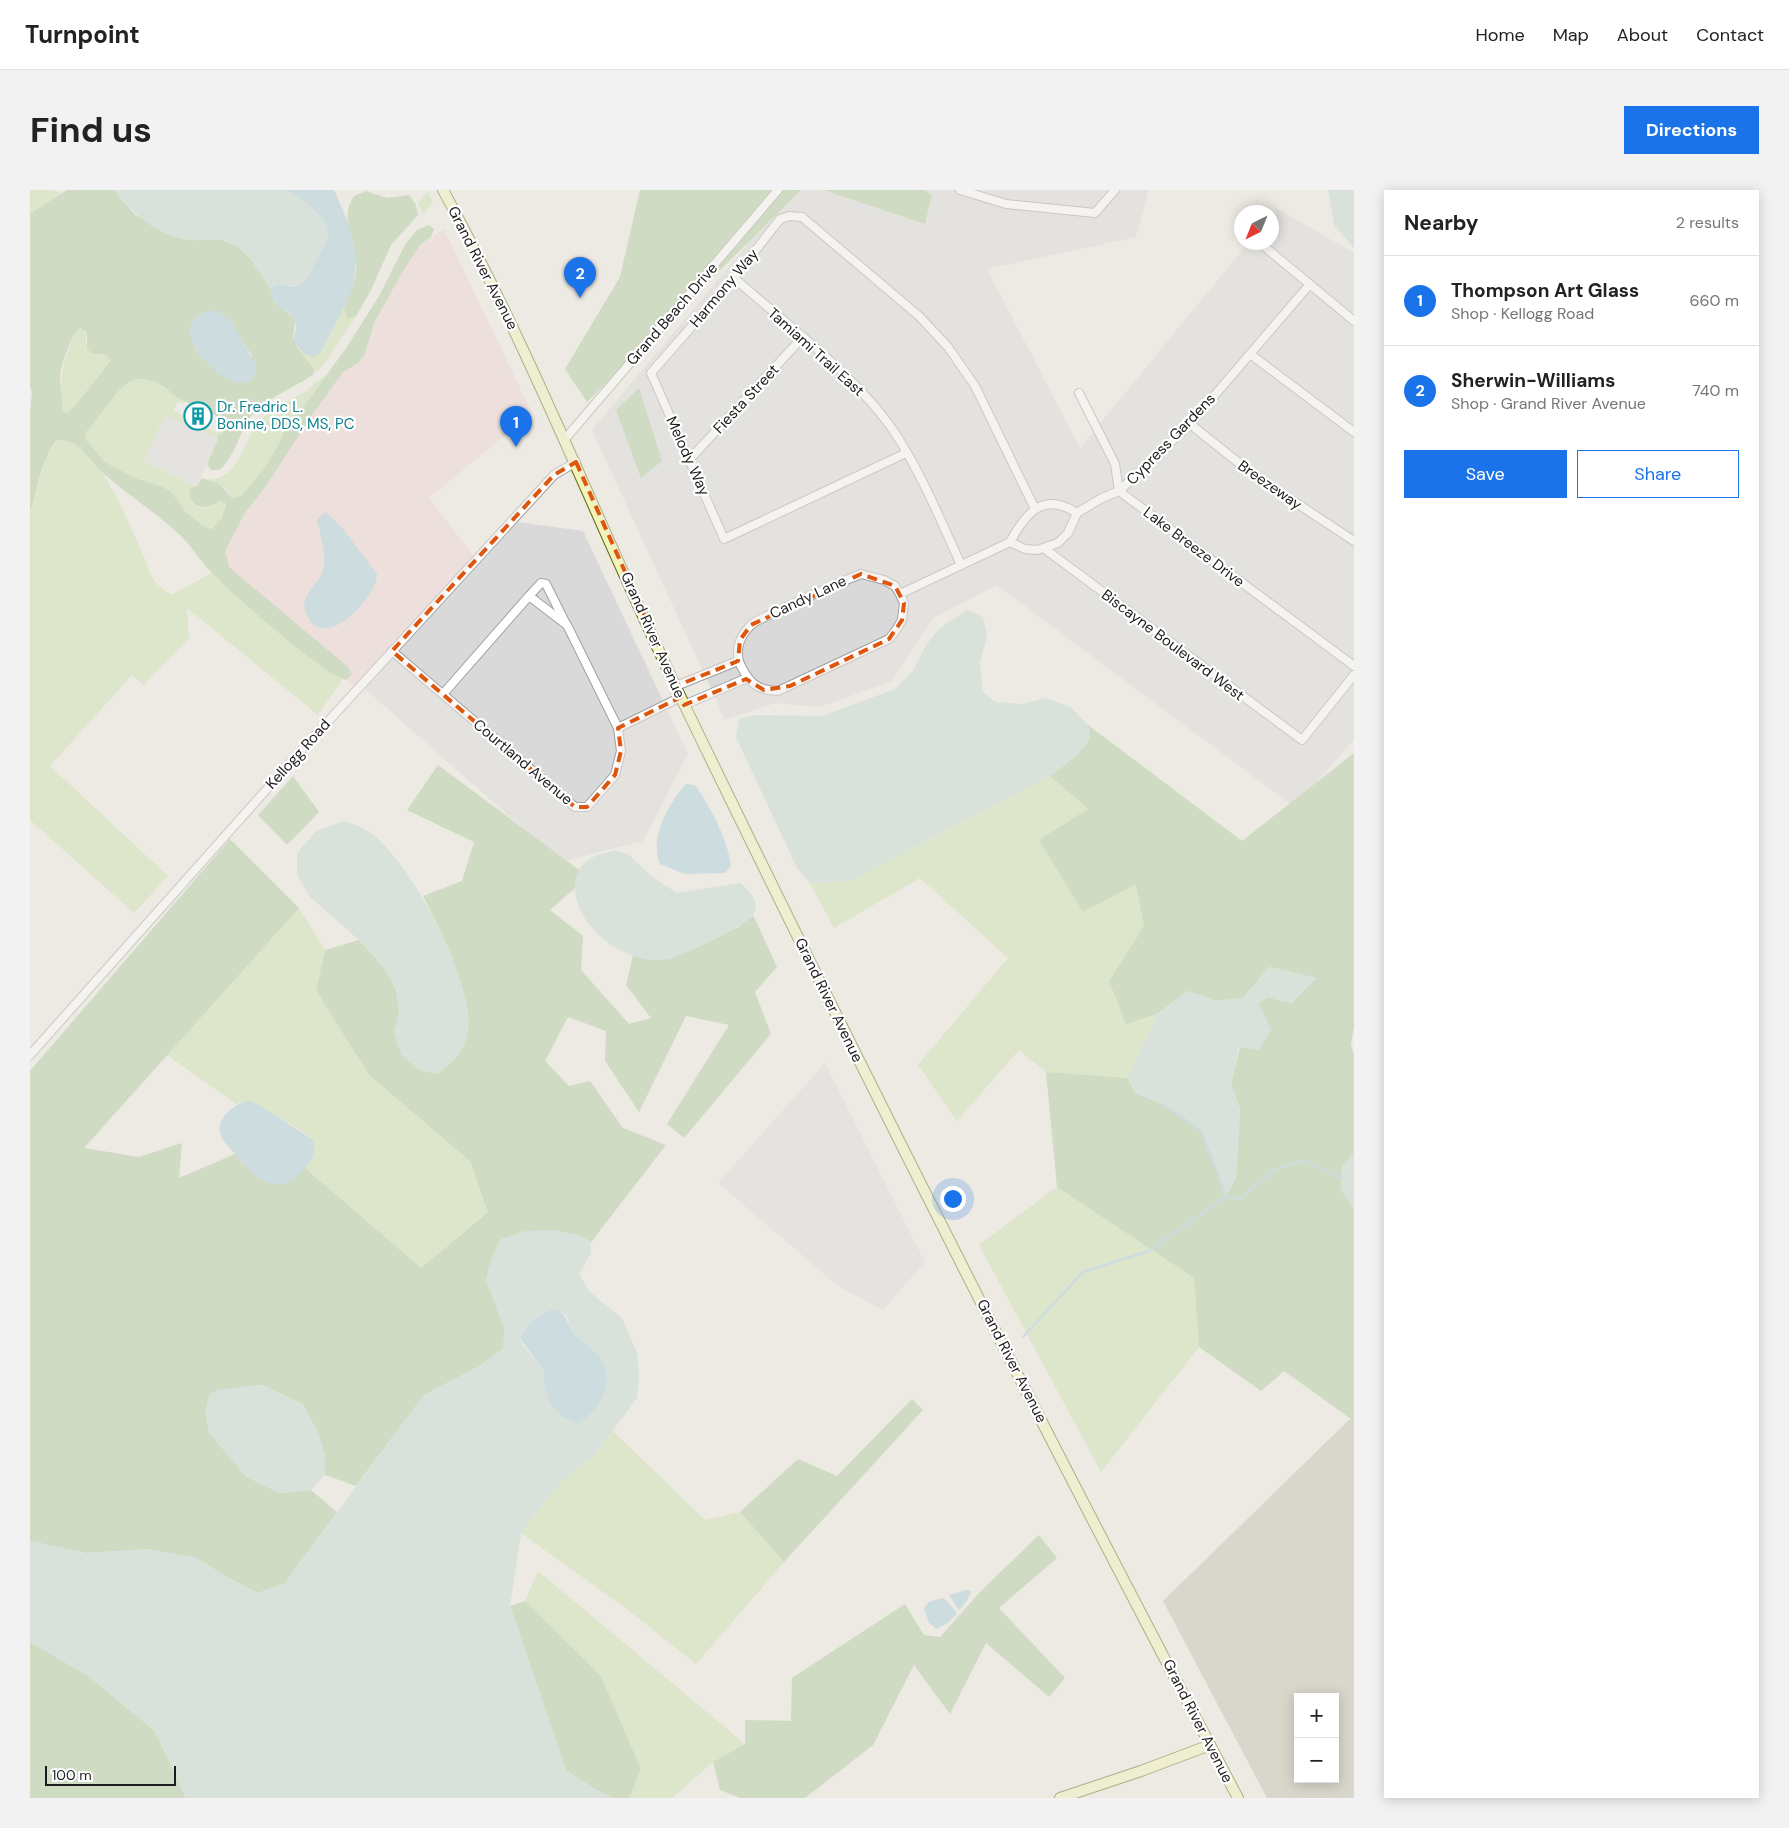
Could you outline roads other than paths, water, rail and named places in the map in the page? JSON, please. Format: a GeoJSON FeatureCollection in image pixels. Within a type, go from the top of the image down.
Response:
{"type":"FeatureCollection","features":[{"type":"Feature","properties":{"kind":"main road","name":"Grand River Avenue"},"geometry":{"type":"LineString","coordinates":[[443,190],[511,324],[576,462],[682,701],[894,1133],[1238,1798]]}},
{"type":"Feature","properties":{"kind":"main road"},"geometry":{"type":"LineString","coordinates":[[1060,1798],[1142,1771],[1210,1745]]}},
{"type":"Feature","properties":{"kind":"street","name":"Grand Beach Drive"},"geometry":{"type":"LineString","coordinates":[[565,439],[778,190]]}},
{"type":"Feature","properties":{"kind":"street"},"geometry":{"type":"LineString","coordinates":[[960,190],[1006,204],[1096,214],[1115,190]]}},
{"type":"Feature","properties":{"kind":"street","name":"Harmony Way"},"geometry":{"type":"LineString","coordinates":[[651,373],[734,278],[780,219],[789,216],[802,217],[919,316],[948,347],[975,386],[1035,509]]}},
{"type":"Feature","properties":{"kind":"street"},"geometry":{"type":"LineString","coordinates":[[1268,250],[1354,321]]}},
{"type":"Feature","properties":{"kind":"street","name":"Tamiami Trail East"},"geometry":{"type":"LineString","coordinates":[[734,278],[858,388],[895,433],[935,507],[960,565]]}},
{"type":"Feature","properties":{"kind":"street","name":"Cypress Gardens"},"geometry":{"type":"LineString","coordinates":[[1077,513],[1102,498],[1120,491],[1190,424],[1310,284]]}},
{"type":"Feature","properties":{"kind":"street","name":"Fiesta Street"},"geometry":{"type":"LineString","coordinates":[[689,460],[802,338]]}},
{"type":"Feature","properties":{"kind":"street"},"geometry":{"type":"LineString","coordinates":[[1250,354],[1354,432]]}},
{"type":"Feature","properties":{"kind":"street","name":"Melody Way"},"geometry":{"type":"LineString","coordinates":[[651,373],[724,539],[906,453]]}},
{"type":"Feature","properties":{"kind":"street"},"geometry":{"type":"LineString","coordinates":[[1079,393],[1115,464],[1120,491]]}},
{"type":"Feature","properties":{"kind":"street","name":"Breezeway"},"geometry":{"type":"LineString","coordinates":[[1190,424],[1254,475],[1354,542]]}},
{"type":"Feature","properties":{"kind":"street","name":"Kellogg Road"},"geometry":{"type":"LineString","coordinates":[[30,1055],[392,651],[554,475],[576,462]]}},
{"type":"Feature","properties":{"kind":"street","name":"Lake Breeze Drive"},"geometry":{"type":"LineString","coordinates":[[1120,491],[1354,666]]}},
{"type":"Feature","properties":{"kind":"street"},"geometry":{"type":"LineString","coordinates":[[676,686],[738,661],[748,678],[756,686],[764,690],[778,691],[889,639],[902,620],[904,603],[900,594],[1010,542],[1026,515],[1035,509],[1054,503],[1066,506],[1077,513],[1068,533],[1058,543],[1045,550],[1025,549],[1010,542]]}},
{"type":"Feature","properties":{"kind":"street","name":"Biscayne Boulevard West"},"geometry":{"type":"LineString","coordinates":[[1045,550],[1302,740],[1354,675]]}},
{"type":"Feature","properties":{"kind":"street","name":"Candy Lane"},"geometry":{"type":"LineString","coordinates":[[738,661],[737,650],[740,640],[751,625],[834,584],[861,574],[873,575],[894,586],[900,594]]}},
{"type":"Feature","properties":{"kind":"street","name":"Courtland Avenue"},"geometry":{"type":"LineString","coordinates":[[392,651],[575,807],[587,807],[615,775],[621,751],[618,728],[546,584],[541,583],[443,694]]}},
{"type":"Feature","properties":{"kind":"street","name":"Courtland Avenue"},"geometry":{"type":"LineString","coordinates":[[529,596],[567,626]]}},
{"type":"Feature","properties":{"kind":"street"},"geometry":{"type":"LineString","coordinates":[[618,728],[682,701],[748,678]]}},
{"type":"Feature","properties":{"kind":"water"},"geometry":{"type":"Polygon","coordinates":[[[287,190],[334,190],[345,214],[355,251],[356,264],[351,291],[324,347],[319,354],[312,357],[303,353],[294,342],[296,327],[293,317],[278,305],[272,296],[270,288],[277,285],[295,286],[305,280],[325,244],[327,231],[325,223],[320,216],[287,190]]]}},
{"type":"Feature","properties":{"kind":"water"},"geometry":{"type":"Polygon","coordinates":[[[208,311],[217,311],[232,321],[257,368],[250,381],[238,383],[223,376],[208,364],[196,349],[190,333],[193,320],[208,311]]]}},
{"type":"Feature","properties":{"kind":"water"},"geometry":{"type":"Polygon","coordinates":[[[326,512],[343,529],[377,574],[375,583],[368,596],[358,608],[334,627],[322,628],[311,622],[304,606],[306,597],[321,575],[323,568],[324,554],[317,519],[326,512]]]}},
{"type":"Feature","properties":{"kind":"water"},"geometry":{"type":"Polygon","coordinates":[[[686,784],[695,785],[718,824],[731,866],[725,873],[684,874],[660,864],[657,854],[657,843],[662,822],[673,801],[686,784]]]}},
{"type":"Feature","properties":{"kind":"water"},"geometry":{"type":"Polygon","coordinates":[[[248,1101],[258,1104],[312,1139],[314,1154],[311,1160],[296,1177],[286,1183],[268,1183],[259,1178],[243,1163],[222,1138],[220,1127],[224,1117],[233,1108],[248,1101]]]}},
{"type":"Feature","properties":{"kind":"water"},"geometry":{"type":"Polygon","coordinates":[[[552,1309],[564,1315],[577,1337],[600,1356],[606,1369],[606,1388],[603,1396],[592,1412],[578,1423],[562,1417],[550,1404],[545,1388],[543,1370],[520,1338],[532,1321],[552,1309]]]}},
{"type":"Feature","properties":{"kind":"water"},"geometry":{"type":"Polygon","coordinates":[[[967,1590],[971,1591],[967,1601],[959,1610],[949,1595],[967,1590]]]}},
{"type":"Feature","properties":{"kind":"water"},"geometry":{"type":"Polygon","coordinates":[[[942,1598],[957,1613],[948,1623],[937,1629],[929,1623],[924,1608],[929,1602],[942,1598]]]}},
{"type":"Feature","properties":{"kind":"waterway"},"geometry":{"type":"LineString","coordinates":[[1165,1105],[1201,1131],[1226,1196]]}},
{"type":"Feature","properties":{"kind":"waterway"},"geometry":{"type":"LineString","coordinates":[[1023,1337],[1083,1272],[1149,1251],[1226,1196],[1238,1200],[1275,1169],[1305,1161],[1342,1179]]}},
{"type":"Feature","properties":{"kind":"place","name":"Sherwin-Williams"},"geometry":{"type":"Point","coordinates":[580,298]}},
{"type":"Feature","properties":{"kind":"place","name":"Dr. Fredric L. Bonine, DDS, MS, PC"},"geometry":{"type":"Point","coordinates":[198,416]}},
{"type":"Feature","properties":{"kind":"place","name":"Thompson Art Glass"},"geometry":{"type":"Point","coordinates":[516,447]}}]}
